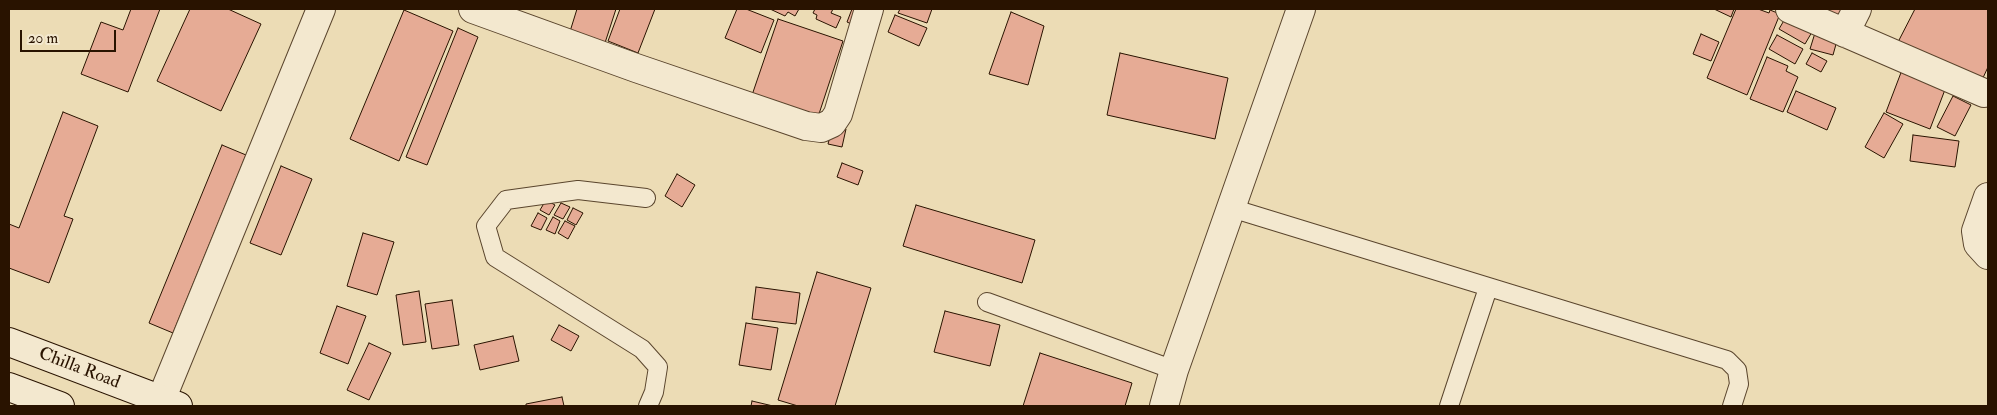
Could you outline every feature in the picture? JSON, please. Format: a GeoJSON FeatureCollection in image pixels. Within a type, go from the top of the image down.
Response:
{"type":"FeatureCollection","features":[{"type":"Feature","properties":{"kind":"street"},"geometry":{"type":"LineString","coordinates":[[169,403],[321,9]]}},
{"type":"Feature","properties":{"kind":"street"},"geometry":{"type":"LineString","coordinates":[[473,9],[521,17],[806,126],[821,128],[832,123],[838,114],[869,9]]}},
{"type":"Feature","properties":{"kind":"street"},"geometry":{"type":"LineString","coordinates":[[1164,406],[1174,370],[1301,9]]}},
{"type":"Feature","properties":{"kind":"street"},"geometry":{"type":"LineString","coordinates":[[1790,9],[1984,93]]}},
{"type":"Feature","properties":{"kind":"street"},"geometry":{"type":"LineString","coordinates":[[1845,33],[1857,9]]}},
{"type":"Feature","properties":{"kind":"street"},"geometry":{"type":"LineString","coordinates":[[1988,197],[1976,231],[1978,244],[1988,254]]}},
{"type":"Feature","properties":{"kind":"street","name":"Chilla Road"},"geometry":{"type":"LineString","coordinates":[[9,342],[169,403]]}},
{"type":"Feature","properties":{"kind":"street"},"geometry":{"type":"LineString","coordinates":[[9,387],[60,406]]}},
{"type":"Feature","properties":{"kind":"lane"},"geometry":{"type":"LineString","coordinates":[[646,198],[578,190],[506,200],[486,226],[495,257],[642,349],[658,367],[654,392],[648,406]]}},
{"type":"Feature","properties":{"kind":"lane"},"geometry":{"type":"LineString","coordinates":[[1231,208],[1727,360],[1737,370],[1740,384],[1732,406]]}},
{"type":"Feature","properties":{"kind":"lane"},"geometry":{"type":"LineString","coordinates":[[1449,406],[1488,288]]}},
{"type":"Feature","properties":{"kind":"lane"},"geometry":{"type":"LineString","coordinates":[[987,302],[1174,370]]}},
{"type":"Feature","properties":{"kind":"building"},"geometry":{"type":"Polygon","coordinates":[[[131,9],[160,9],[128,92],[81,74],[101,22],[123,30],[131,9]]]}},
{"type":"Feature","properties":{"kind":"building"},"geometry":{"type":"Polygon","coordinates":[[[190,9],[228,9],[261,24],[221,111],[157,81],[190,9]]]}},
{"type":"Feature","properties":{"kind":"building"},"geometry":{"type":"Polygon","coordinates":[[[577,9],[616,9],[603,49],[568,38],[577,9]]]}},
{"type":"Feature","properties":{"kind":"building"},"geometry":{"type":"Polygon","coordinates":[[[620,9],[655,9],[638,53],[608,41],[620,9]]]}},
{"type":"Feature","properties":{"kind":"building"},"geometry":{"type":"Polygon","coordinates":[[[737,9],[746,9],[774,20],[761,53],[725,38],[737,9]]]}},
{"type":"Feature","properties":{"kind":"building"},"geometry":{"type":"Polygon","coordinates":[[[770,9],[799,9],[795,16],[788,12],[785,16],[770,9]]]}},
{"type":"Feature","properties":{"kind":"building"},"geometry":{"type":"Polygon","coordinates":[[[815,9],[833,9],[831,13],[841,17],[836,28],[816,19],[817,15],[813,13],[815,9]]]}},
{"type":"Feature","properties":{"kind":"building"},"geometry":{"type":"Polygon","coordinates":[[[852,9],[866,9],[858,27],[847,22],[852,9]]]}},
{"type":"Feature","properties":{"kind":"building"},"geometry":{"type":"Polygon","coordinates":[[[900,9],[932,9],[927,23],[898,13],[900,9]]]}},
{"type":"Feature","properties":{"kind":"building"},"geometry":{"type":"Polygon","coordinates":[[[1714,9],[1734,9],[1731,17],[1714,9]]]}},
{"type":"Feature","properties":{"kind":"building"},"geometry":{"type":"Polygon","coordinates":[[[1736,9],[1758,9],[1769,13],[1770,10],[1780,14],[1747,95],[1707,78],[1736,9]]]}},
{"type":"Feature","properties":{"kind":"building"},"geometry":{"type":"Polygon","coordinates":[[[1815,9],[1842,9],[1837,19],[1815,9]]]}},
{"type":"Feature","properties":{"kind":"building"},"geometry":{"type":"Polygon","coordinates":[[[1915,9],[1988,9],[1988,67],[1982,80],[1897,44],[1915,9]]]}},
{"type":"Feature","properties":{"kind":"building"},"geometry":{"type":"Polygon","coordinates":[[[404,10],[453,31],[399,161],[350,139],[404,10]]]}},
{"type":"Feature","properties":{"kind":"building"},"geometry":{"type":"Polygon","coordinates":[[[1011,12],[1044,26],[1028,85],[989,74],[1011,12]]]}},
{"type":"Feature","properties":{"kind":"building"},"geometry":{"type":"Polygon","coordinates":[[[895,15],[927,28],[919,46],[888,32],[895,15]]]}},
{"type":"Feature","properties":{"kind":"building"},"geometry":{"type":"Polygon","coordinates":[[[1786,17],[1812,32],[1805,44],[1779,29],[1786,17]]]}},
{"type":"Feature","properties":{"kind":"building"},"geometry":{"type":"Polygon","coordinates":[[[778,19],[843,41],[816,123],[750,101],[778,19]]]}},
{"type":"Feature","properties":{"kind":"building"},"geometry":{"type":"Polygon","coordinates":[[[458,28],[478,37],[427,165],[406,157],[458,28]]]}},
{"type":"Feature","properties":{"kind":"building"},"geometry":{"type":"Polygon","coordinates":[[[1815,33],[1838,37],[1833,55],[1810,49],[1815,33]]]}},
{"type":"Feature","properties":{"kind":"building"},"geometry":{"type":"Polygon","coordinates":[[[1701,34],[1719,42],[1711,61],[1693,54],[1701,34]]]}},
{"type":"Feature","properties":{"kind":"building"},"geometry":{"type":"Polygon","coordinates":[[[1777,35],[1803,49],[1795,64],[1769,49],[1777,35]]]}},
{"type":"Feature","properties":{"kind":"building"},"geometry":{"type":"Polygon","coordinates":[[[1120,53],[1228,78],[1215,139],[1107,115],[1120,53]]]}},
{"type":"Feature","properties":{"kind":"building"},"geometry":{"type":"Polygon","coordinates":[[[1812,53],[1827,61],[1821,72],[1806,64],[1812,53]]]}},
{"type":"Feature","properties":{"kind":"building"},"geometry":{"type":"Polygon","coordinates":[[[1767,57],[1788,66],[1786,71],[1798,77],[1783,112],[1750,99],[1767,57]]]}},
{"type":"Feature","properties":{"kind":"building"},"geometry":{"type":"Polygon","coordinates":[[[1902,70],[1946,87],[1930,129],[1886,112],[1902,70]]]}},
{"type":"Feature","properties":{"kind":"building"},"geometry":{"type":"Polygon","coordinates":[[[1796,91],[1836,108],[1827,130],[1787,112],[1796,91]]]}},
{"type":"Feature","properties":{"kind":"building"},"geometry":{"type":"Polygon","coordinates":[[[1953,96],[1971,105],[1955,136],[1937,127],[1953,96]]]}},
{"type":"Feature","properties":{"kind":"building"},"geometry":{"type":"Polygon","coordinates":[[[63,112],[98,126],[64,216],[73,219],[49,283],[9,268],[9,224],[19,228],[63,112]]]}},
{"type":"Feature","properties":{"kind":"building"},"geometry":{"type":"Polygon","coordinates":[[[1884,113],[1903,124],[1884,158],[1865,147],[1884,113]]]}},
{"type":"Feature","properties":{"kind":"building"},"geometry":{"type":"Polygon","coordinates":[[[833,125],[846,129],[842,147],[828,144],[833,125]]]}},
{"type":"Feature","properties":{"kind":"building"},"geometry":{"type":"Polygon","coordinates":[[[1913,135],[1959,141],[1955,167],[1910,161],[1913,135]]]}},
{"type":"Feature","properties":{"kind":"building"},"geometry":{"type":"Polygon","coordinates":[[[222,145],[246,155],[173,333],[149,323],[222,145]]]}},
{"type":"Feature","properties":{"kind":"building"},"geometry":{"type":"Polygon","coordinates":[[[842,163],[863,171],[858,185],[837,177],[842,163]]]}},
{"type":"Feature","properties":{"kind":"building"},"geometry":{"type":"Polygon","coordinates":[[[281,166],[312,179],[281,255],[250,243],[281,166]]]}},
{"type":"Feature","properties":{"kind":"building"},"geometry":{"type":"Polygon","coordinates":[[[677,174],[695,185],[682,207],[665,196],[677,174]]]}},
{"type":"Feature","properties":{"kind":"building"},"geometry":{"type":"Polygon","coordinates":[[[546,200],[555,205],[549,215],[540,210],[546,200]]]}},
{"type":"Feature","properties":{"kind":"building"},"geometry":{"type":"Polygon","coordinates":[[[561,203],[570,207],[563,219],[554,215],[561,203]]]}},
{"type":"Feature","properties":{"kind":"building"},"geometry":{"type":"Polygon","coordinates":[[[916,205],[1035,240],[1022,283],[903,246],[916,205]]]}},
{"type":"Feature","properties":{"kind":"building"},"geometry":{"type":"Polygon","coordinates":[[[573,208],[583,213],[576,225],[567,220],[573,208]]]}},
{"type":"Feature","properties":{"kind":"building"},"geometry":{"type":"Polygon","coordinates":[[[538,213],[547,218],[541,230],[531,226],[538,213]]]}},
{"type":"Feature","properties":{"kind":"building"},"geometry":{"type":"Polygon","coordinates":[[[553,217],[560,221],[555,234],[546,230],[553,217]]]}},
{"type":"Feature","properties":{"kind":"building"},"geometry":{"type":"Polygon","coordinates":[[[565,221],[575,226],[568,239],[558,233],[565,221]]]}},
{"type":"Feature","properties":{"kind":"building"},"geometry":{"type":"Polygon","coordinates":[[[363,233],[394,242],[377,295],[347,286],[363,233]]]}},
{"type":"Feature","properties":{"kind":"building"},"geometry":{"type":"Polygon","coordinates":[[[817,272],[871,288],[835,406],[798,406],[778,400],[817,272]]]}},
{"type":"Feature","properties":{"kind":"building"},"geometry":{"type":"Polygon","coordinates":[[[756,287],[800,293],[796,324],[752,319],[756,287]]]}},
{"type":"Feature","properties":{"kind":"building"},"geometry":{"type":"Polygon","coordinates":[[[419,291],[426,342],[403,345],[396,295],[419,291]]]}},
{"type":"Feature","properties":{"kind":"building"},"geometry":{"type":"Polygon","coordinates":[[[452,300],[459,345],[432,349],[425,304],[452,300]]]}},
{"type":"Feature","properties":{"kind":"building"},"geometry":{"type":"Polygon","coordinates":[[[337,306],[366,316],[348,364],[320,353],[337,306]]]}},
{"type":"Feature","properties":{"kind":"building"},"geometry":{"type":"Polygon","coordinates":[[[945,311],[1000,325],[990,366],[934,352],[945,311]]]}},
{"type":"Feature","properties":{"kind":"building"},"geometry":{"type":"Polygon","coordinates":[[[746,323],[778,328],[771,370],[739,365],[746,323]]]}},
{"type":"Feature","properties":{"kind":"building"},"geometry":{"type":"Polygon","coordinates":[[[559,325],[579,336],[571,351],[551,340],[559,325]]]}},
{"type":"Feature","properties":{"kind":"building"},"geometry":{"type":"Polygon","coordinates":[[[513,336],[519,361],[480,370],[474,345],[513,336]]]}},
{"type":"Feature","properties":{"kind":"building"},"geometry":{"type":"Polygon","coordinates":[[[369,343],[391,353],[369,400],[347,390],[369,343]]]}},
{"type":"Feature","properties":{"kind":"building"},"geometry":{"type":"Polygon","coordinates":[[[1040,353],[1132,383],[1125,406],[1023,406],[1040,353]]]}},
{"type":"Feature","properties":{"kind":"building"},"geometry":{"type":"Polygon","coordinates":[[[562,397],[564,406],[526,406],[526,404],[562,397]]]}},
{"type":"Feature","properties":{"kind":"building"},"geometry":{"type":"Polygon","coordinates":[[[752,401],[773,406],[751,406],[752,401]]]}}]}
